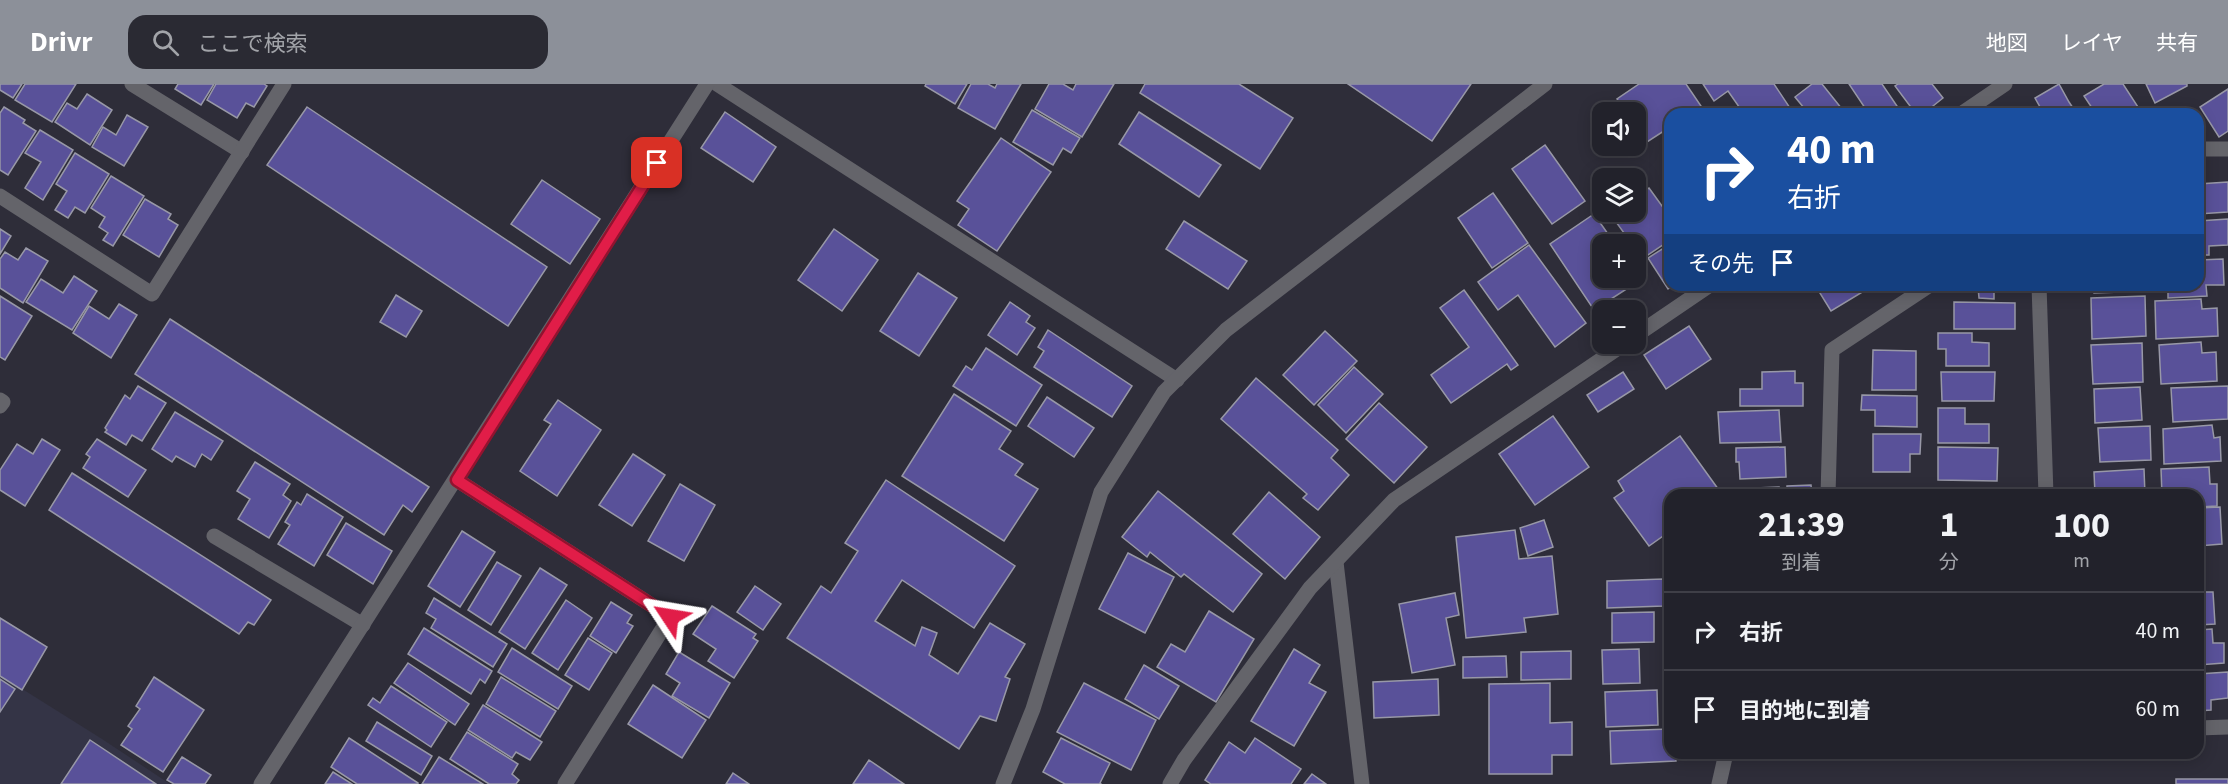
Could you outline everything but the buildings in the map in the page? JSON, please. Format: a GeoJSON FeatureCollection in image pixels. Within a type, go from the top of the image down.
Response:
{"type":"FeatureCollection","features":[{"type":"Feature","properties":{"kind":"street"},"geometry":{"type":"LineString","coordinates":[[132,84],[242,152]]}},
{"type":"Feature","properties":{"kind":"street"},"geometry":{"type":"LineString","coordinates":[[0,196],[152,294],[284,84]]}},
{"type":"Feature","properties":{"kind":"street"},"geometry":{"type":"LineString","coordinates":[[261,784],[457,480],[707,84]]}},
{"type":"Feature","properties":{"kind":"street"},"geometry":{"type":"LineString","coordinates":[[717,84],[1177,380]]}},
{"type":"Feature","properties":{"kind":"street"},"geometry":{"type":"LineString","coordinates":[[1003,784],[1033,709],[1101,492],[1164,392],[1226,330],[1545,84]]}},
{"type":"Feature","properties":{"kind":"street"},"geometry":{"type":"LineString","coordinates":[[1970,108],[2005,84]]}},
{"type":"Feature","properties":{"kind":"street"},"geometry":{"type":"LineString","coordinates":[[2204,149],[2228,149]]}},
{"type":"Feature","properties":{"kind":"street"},"geometry":{"type":"LineString","coordinates":[[1646,329],[1701,291]]}},
{"type":"Feature","properties":{"kind":"street"},"geometry":{"type":"LineString","coordinates":[[1828,489],[1832,350],[1921,291]]}},
{"type":"Feature","properties":{"kind":"street"},"geometry":{"type":"LineString","coordinates":[[2039,291],[2046,489]]}},
{"type":"Feature","properties":{"kind":"street"},"geometry":{"type":"LineString","coordinates":[[1170,784],[1184,760],[1310,588],[1394,500],[1609,354]]}},
{"type":"Feature","properties":{"kind":"street"},"geometry":{"type":"LineString","coordinates":[[0,400],[3,402],[0,406]]}},
{"type":"Feature","properties":{"kind":"street"},"geometry":{"type":"LineString","coordinates":[[457,480],[670,617],[565,784]]}},
{"type":"Feature","properties":{"kind":"street"},"geometry":{"type":"LineString","coordinates":[[213,536],[363,625]]}},
{"type":"Feature","properties":{"kind":"street"},"geometry":{"type":"LineString","coordinates":[[1336,561],[1362,784]]}},
{"type":"Feature","properties":{"kind":"street"},"geometry":{"type":"LineString","coordinates":[[2204,728],[2228,727]]}},
{"type":"Feature","properties":{"kind":"street"},"geometry":{"type":"LineString","coordinates":[[1719,784],[1725,759]]}},
{"type":"Feature","properties":{"kind":"shaded area"},"geometry":{"type":"Polygon","coordinates":[[[0,675],[102,739],[170,784],[0,784],[0,675]]]}},
{"type":"Feature","properties":{"kind":"route"},"geometry":{"type":"LineString","coordinates":[[657,163],[457,480],[670,617]]}}]}
